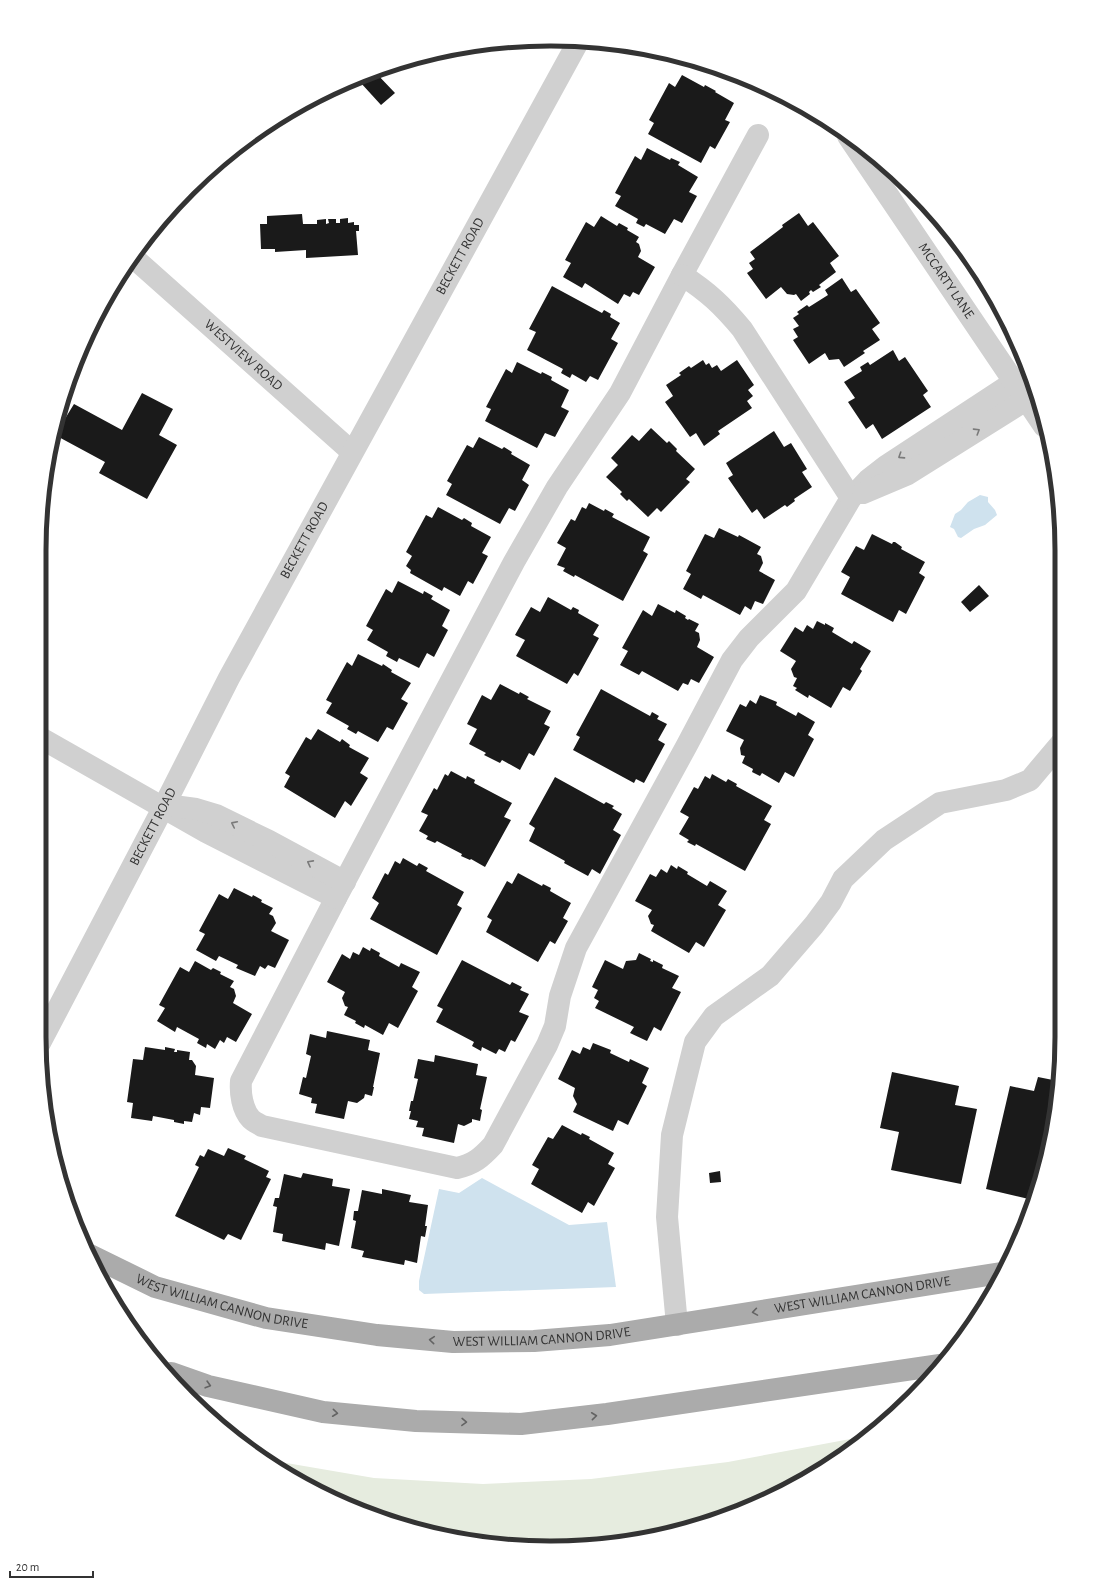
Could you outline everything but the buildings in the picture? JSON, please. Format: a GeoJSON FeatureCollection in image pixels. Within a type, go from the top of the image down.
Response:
{"type":"FeatureCollection","features":[{"type":"Feature","properties":{"kind":"main road","name":"WEST WILLIAM CANNON DRIVE"},"geometry":{"type":"LineString","coordinates":[[97,1259],[155,1287],[259,1316],[377,1335],[453,1342],[534,1342],[610,1335],[995,1274]]}},
{"type":"Feature","properties":{"kind":"main road"},"geometry":{"type":"LineString","coordinates":[[177,1375],[208,1386],[323,1412],[416,1421],[521,1424],[607,1414],[932,1366]]}},
{"type":"Feature","properties":{"kind":"street","name":"BECKETT ROAD"},"geometry":{"type":"LineString","coordinates":[[46,1032],[229,678],[575,47]]}},
{"type":"Feature","properties":{"kind":"street"},"geometry":{"type":"LineString","coordinates":[[758,135],[620,393],[566,474],[514,562],[340,890],[241,1081],[240,1092],[244,1107],[251,1119],[262,1126],[457,1168],[470,1165],[480,1158],[493,1145],[547,1045],[555,1026],[560,996],[576,948],[687,746],[732,660],[749,638],[796,591],[851,498],[908,474],[1020,391]]}},
{"type":"Feature","properties":{"kind":"street","name":"MCCARTY LANE"},"geometry":{"type":"LineString","coordinates":[[857,149],[1036,415]]}},
{"type":"Feature","properties":{"kind":"street","name":"WESTVIEW ROAD"},"geometry":{"type":"LineString","coordinates":[[137,261],[352,452]]}},
{"type":"Feature","properties":{"kind":"street"},"geometry":{"type":"LineString","coordinates":[[682,275],[705,290],[724,308],[742,329],[851,498]]}},
{"type":"Feature","properties":{"kind":"street"},"geometry":{"type":"LineString","coordinates":[[46,741],[163,808],[340,890]]}},
{"type":"Feature","properties":{"kind":"street"},"geometry":{"type":"LineString","coordinates":[[677,1325],[667,1217],[672,1135],[695,1042],[714,1016],[770,976],[831,902],[843,879],[884,840],[940,803],[1006,790],[1030,780],[1055,750]]}},
{"type":"Feature","properties":{"kind":"shaded area"},"geometry":{"type":"Polygon","coordinates":[[[857,1438],[803,1473],[744,1503],[681,1524],[616,1537],[583,1540],[550,1541],[485,1537],[420,1524],[357,1503],[327,1489],[280,1462],[374,1478],[483,1484],[591,1479],[728,1462],[857,1438]]]}},
{"type":"Feature","properties":{"kind":"water"},"geometry":{"type":"Polygon","coordinates":[[[980,495],[988,497],[988,502],[995,510],[997,515],[985,525],[974,529],[961,538],[958,537],[954,529],[950,527],[955,514],[968,502],[980,495]]]}},
{"type":"Feature","properties":{"kind":"water"},"geometry":{"type":"Polygon","coordinates":[[[482,1178],[569,1225],[607,1222],[616,1287],[424,1294],[419,1290],[419,1281],[439,1189],[459,1193],[482,1178]]]}}]}
